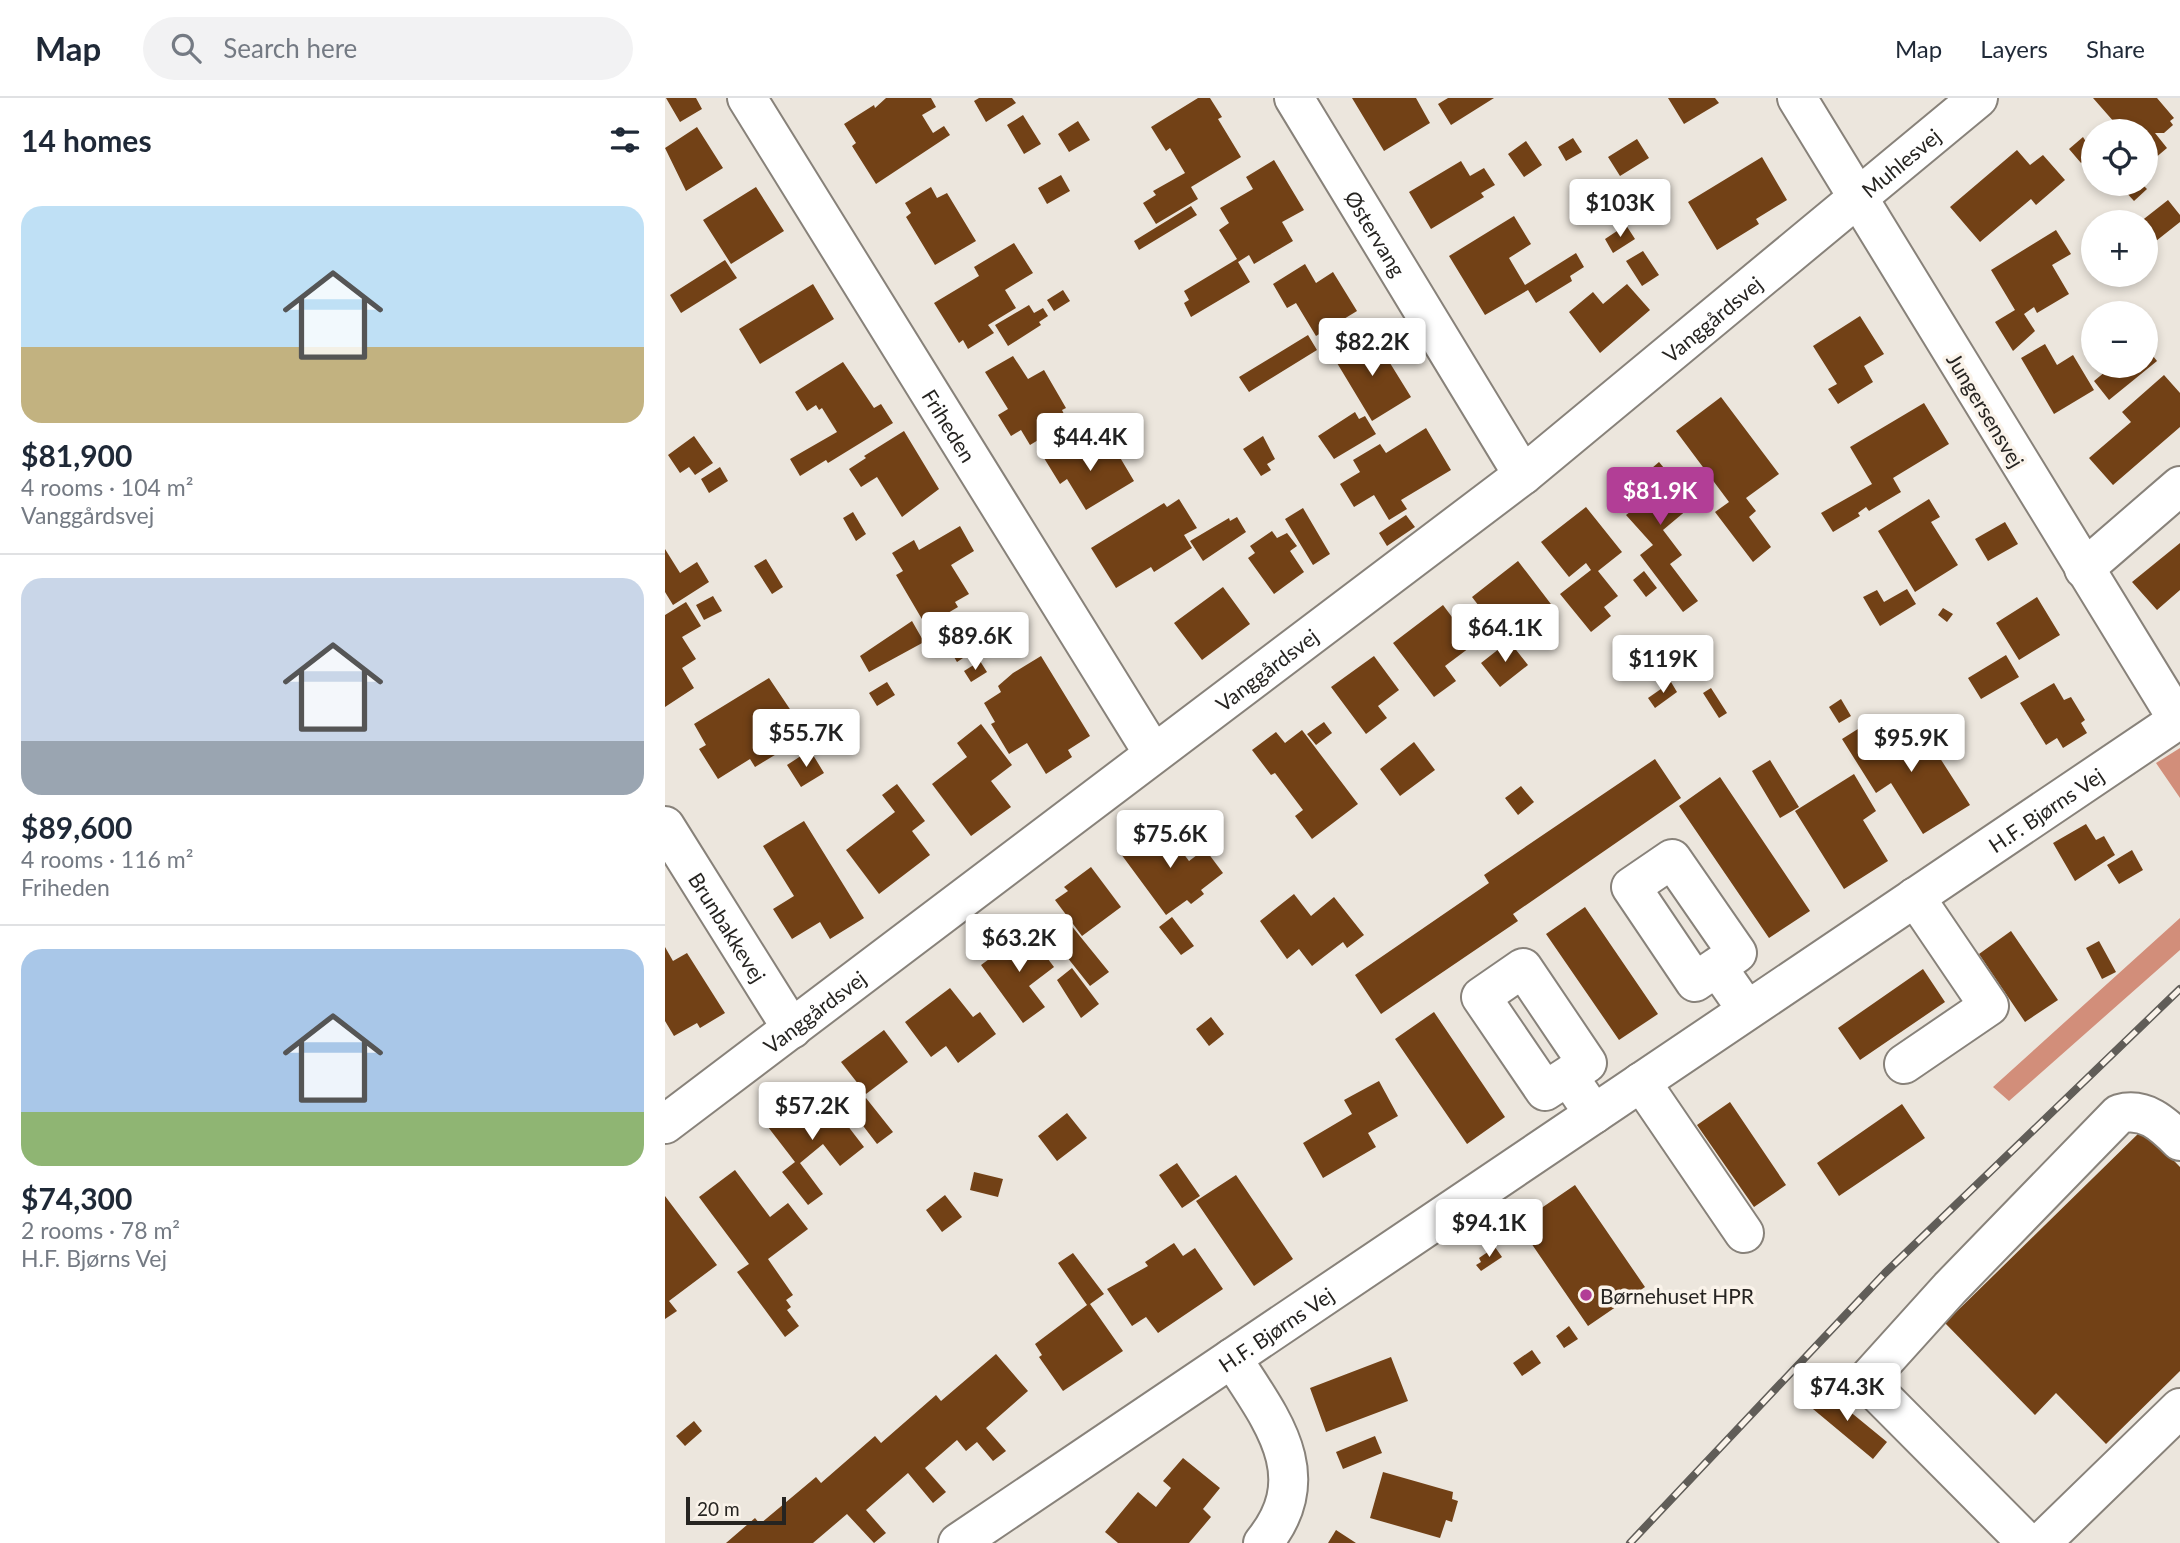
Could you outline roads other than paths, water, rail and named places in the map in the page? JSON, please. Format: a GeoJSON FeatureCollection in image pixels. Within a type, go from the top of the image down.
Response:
{"type":"FeatureCollection","features":[{"type":"Feature","properties":{"kind":"street","name":"Friheden"},"geometry":{"type":"LineString","coordinates":[[747,98],[1153,754]]}},
{"type":"Feature","properties":{"kind":"street","name":"Østervang"},"geometry":{"type":"LineString","coordinates":[[1294,98],[1523,475]]}},
{"type":"Feature","properties":{"kind":"street","name":"Jungersensvej"},"geometry":{"type":"LineString","coordinates":[[1797,98],[1857,200],[2178,720]]}},
{"type":"Feature","properties":{"kind":"street","name":"Muhlesvej"},"geometry":{"type":"LineString","coordinates":[[1857,200],[1978,98]]}},
{"type":"Feature","properties":{"kind":"street","name":"Vanggårdsvej"},"geometry":{"type":"LineString","coordinates":[[665,1125],[1523,475],[1857,200]]}},
{"type":"Feature","properties":{"kind":"street"},"geometry":{"type":"LineString","coordinates":[[2084,569],[2180,486]]}},
{"type":"Feature","properties":{"kind":"street","name":"H.F. Bjørns Vej"},"geometry":{"type":"LineString","coordinates":[[958,1543],[2178,720]]}},
{"type":"Feature","properties":{"kind":"street","name":"Brunbakkevej"},"geometry":{"type":"LineString","coordinates":[[665,826],[792,1029]]}},
{"type":"Feature","properties":{"kind":"street"},"geometry":{"type":"LineString","coordinates":[[1903,1063],[1989,1006],[1915,897]]}},
{"type":"Feature","properties":{"kind":"street"},"geometry":{"type":"LineString","coordinates":[[1717,967],[1747,1010]]}},
{"type":"Feature","properties":{"kind":"street"},"geometry":{"type":"LineString","coordinates":[[1568,1076],[1594,1114]]}},
{"type":"Feature","properties":{"kind":"street"},"geometry":{"type":"LineString","coordinates":[[1641,1082],[1744,1233]]}},
{"type":"Feature","properties":{"kind":"street"},"geometry":{"type":"LineString","coordinates":[[2027,1543],[1866,1381],[1950,1289],[2119,1114],[2133,1110],[2161,1122],[2180,1141]]}},
{"type":"Feature","properties":{"kind":"street"},"geometry":{"type":"LineString","coordinates":[[1232,1358],[1281,1436],[1289,1470],[1285,1505],[1263,1543]]}},
{"type":"Feature","properties":{"kind":"street"},"geometry":{"type":"LineString","coordinates":[[2041,1543],[2180,1408]]}},
{"type":"Feature","properties":{"kind":"railway"},"geometry":{"type":"LineString","coordinates":[[1630,1543],[1885,1273],[2180,989]]}},
{"type":"Feature","properties":{"kind":"place","name":"Børnehuset HPR"},"geometry":{"type":"Point","coordinates":[1586,1295]}}]}
